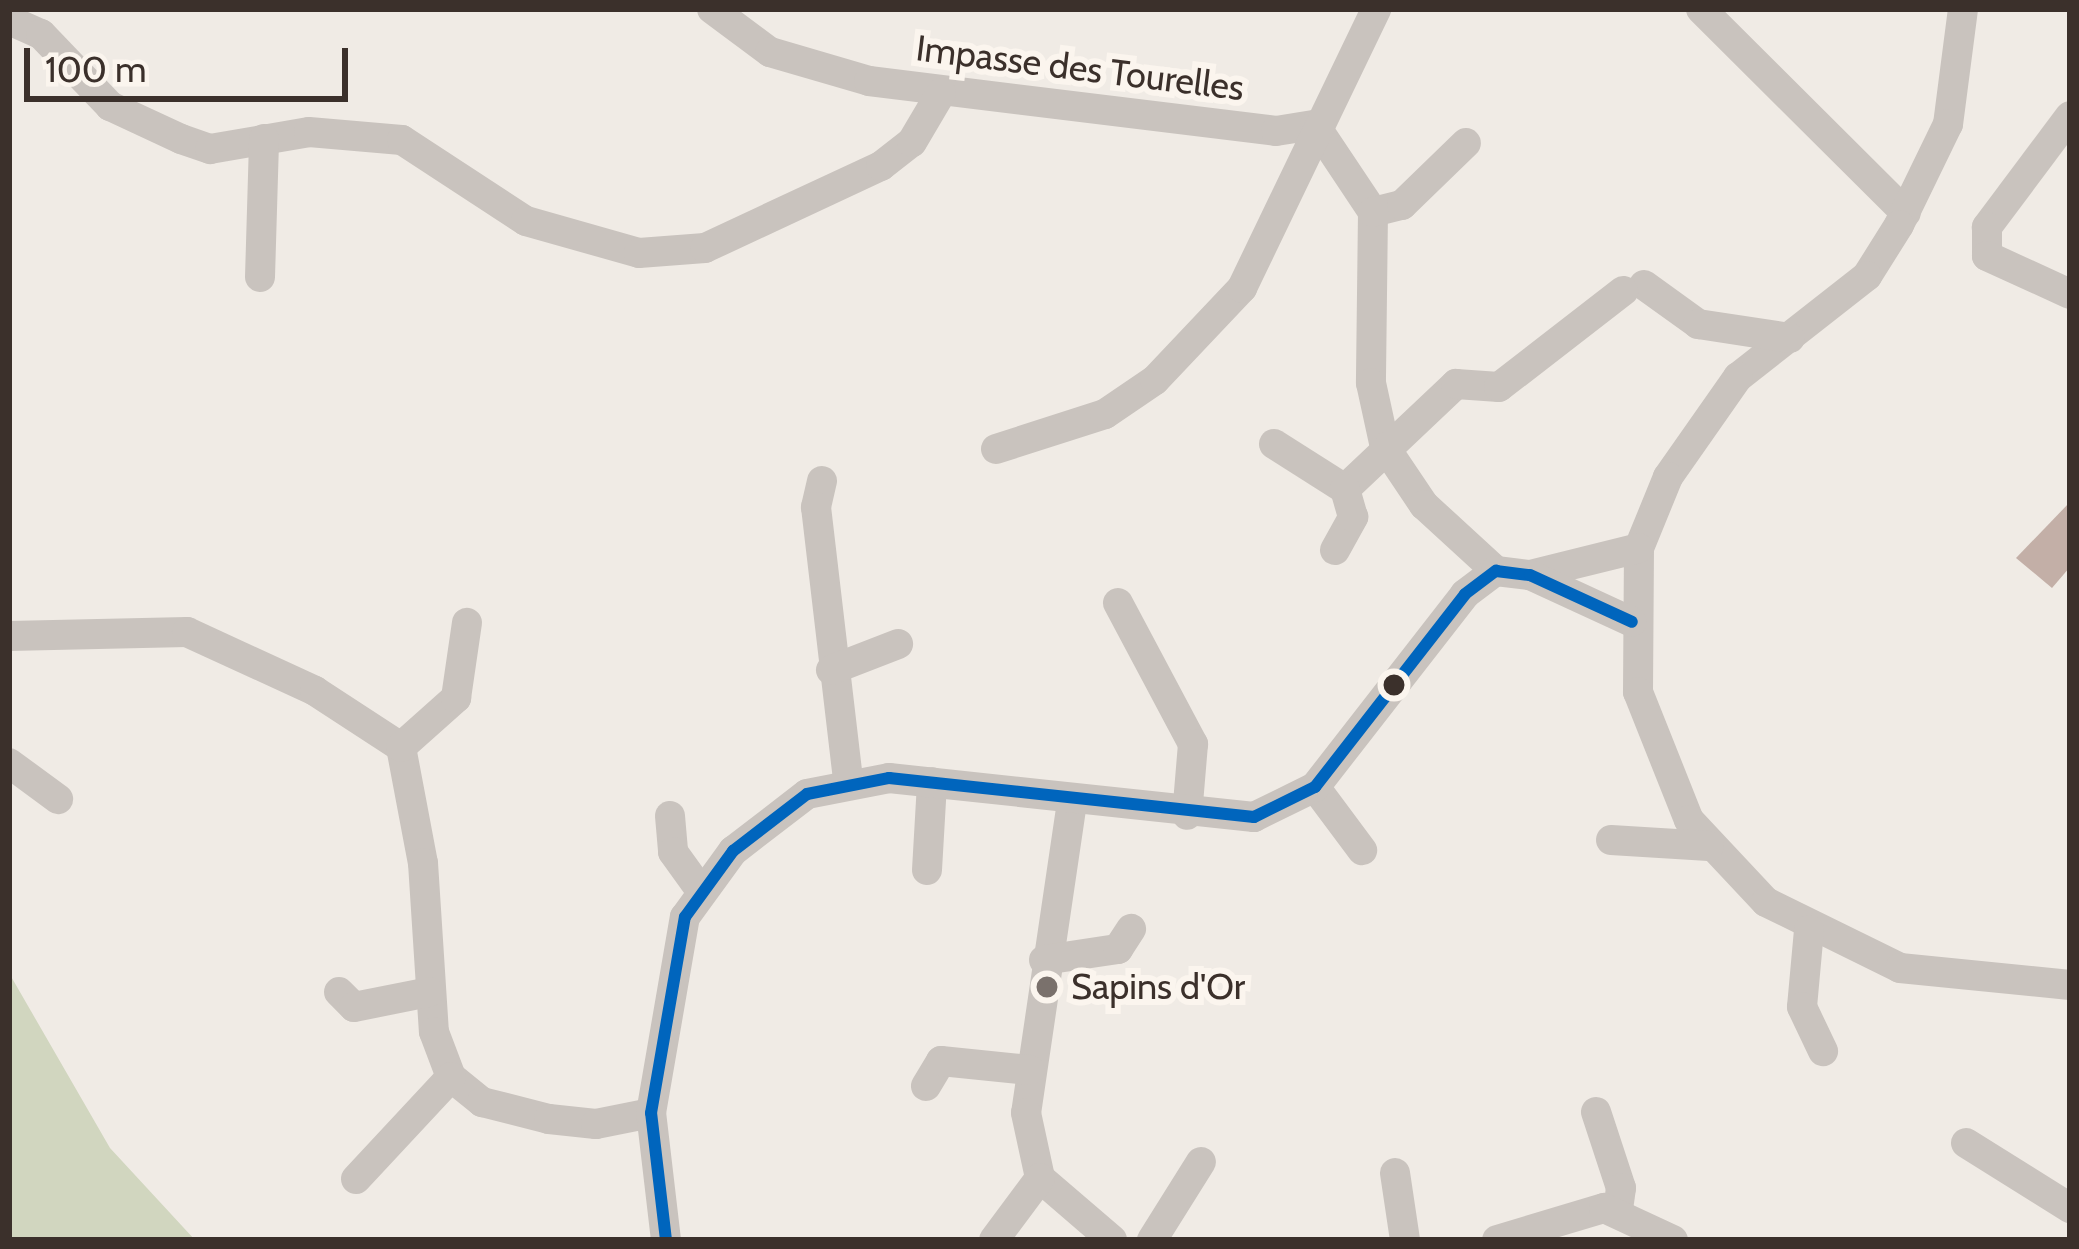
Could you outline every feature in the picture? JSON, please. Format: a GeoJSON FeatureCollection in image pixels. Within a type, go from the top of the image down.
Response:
{"type":"FeatureCollection","features":[{"type":"Feature","properties":{"kind":"street","name":"Impasse des Tourelles"},"geometry":{"type":"LineString","coordinates":[[712,9],[770,52],[941,93],[1276,131],[1315,124]]}},
{"type":"Feature","properties":{"kind":"street"},"geometry":{"type":"LineString","coordinates":[[996,448],[1105,414],[1155,380],[1242,288],[1315,124],[1376,9]]}},
{"type":"Feature","properties":{"kind":"street"},"geometry":{"type":"LineString","coordinates":[[1701,9],[1906,213]]}},
{"type":"Feature","properties":{"kind":"street"},"geometry":{"type":"LineString","coordinates":[[1963,9],[1948,124],[1906,213],[1867,276],[1738,377],[1702,423],[1639,548],[1633,622],[1652,742],[1709,846],[1809,930],[1900,968],[2070,985]]}},
{"type":"Feature","properties":{"kind":"street"},"geometry":{"type":"LineString","coordinates":[[9,20],[41,34],[110,106],[210,149],[357,131],[402,140],[526,221],[670,254],[704,248],[881,166],[912,142],[941,93]]}},
{"type":"Feature","properties":{"kind":"street"},"geometry":{"type":"LineString","coordinates":[[2070,116],[1987,227],[1987,256],[2070,294]]}},
{"type":"Feature","properties":{"kind":"street"},"geometry":{"type":"LineString","coordinates":[[1315,124],[1373,212],[1371,382],[1385,447],[1424,505],[1496,572],[1530,574],[1639,548]]}},
{"type":"Feature","properties":{"kind":"street"},"geometry":{"type":"LineString","coordinates":[[260,277],[264,140]]}},
{"type":"Feature","properties":{"kind":"street"},"geometry":{"type":"LineString","coordinates":[[1373,212],[1402,205],[1466,142]]}},
{"type":"Feature","properties":{"kind":"street"},"geometry":{"type":"LineString","coordinates":[[1345,489],[1456,384],[1499,387],[1633,288],[1698,324],[1790,338]]}},
{"type":"Feature","properties":{"kind":"street"},"geometry":{"type":"LineString","coordinates":[[1274,444],[1345,489],[1353,517],[1335,550]]}},
{"type":"Feature","properties":{"kind":"street"},"geometry":{"type":"LineString","coordinates":[[822,481],[831,670],[848,780]]}},
{"type":"Feature","properties":{"kind":"street"},"geometry":{"type":"LineString","coordinates":[[666,1240],[651,1113],[674,955],[699,888],[770,820],[848,780],[932,782],[1072,802],[1254,817],[1315,787],[1453,609],[1496,572]]}},
{"type":"Feature","properties":{"kind":"street"},"geometry":{"type":"LineString","coordinates":[[1530,574],[1633,622]]}},
{"type":"Feature","properties":{"kind":"street"},"geometry":{"type":"LineString","coordinates":[[1118,603],[1192,744],[1187,814]]}},
{"type":"Feature","properties":{"kind":"street"},"geometry":{"type":"LineString","coordinates":[[401,746],[456,698],[466,623]]}},
{"type":"Feature","properties":{"kind":"street"},"geometry":{"type":"LineString","coordinates":[[9,635],[188,632],[315,691],[401,746],[423,862],[429,992],[451,1077],[482,1102],[549,1119],[596,1124],[651,1113]]}},
{"type":"Feature","properties":{"kind":"street"},"geometry":{"type":"LineString","coordinates":[[831,670],[898,644]]}},
{"type":"Feature","properties":{"kind":"street"},"geometry":{"type":"LineString","coordinates":[[9,763],[58,799]]}},
{"type":"Feature","properties":{"kind":"street"},"geometry":{"type":"LineString","coordinates":[[927,870],[932,782]]}},
{"type":"Feature","properties":{"kind":"street"},"geometry":{"type":"LineString","coordinates":[[1315,787],[1362,850]]}},
{"type":"Feature","properties":{"kind":"street"},"geometry":{"type":"LineString","coordinates":[[1072,802],[1044,960],[1026,1113],[1040,1178],[1112,1240]]}},
{"type":"Feature","properties":{"kind":"street"},"geometry":{"type":"LineString","coordinates":[[670,816],[673,853],[699,888]]}},
{"type":"Feature","properties":{"kind":"street"},"geometry":{"type":"LineString","coordinates":[[1611,840],[1709,846]]}},
{"type":"Feature","properties":{"kind":"street"},"geometry":{"type":"LineString","coordinates":[[1044,960],[1118,949],[1131,929]]}},
{"type":"Feature","properties":{"kind":"street"},"geometry":{"type":"LineString","coordinates":[[1809,930],[1802,1007],[1823,1051]]}},
{"type":"Feature","properties":{"kind":"street"},"geometry":{"type":"LineString","coordinates":[[339,992],[354,1007],[429,992]]}},
{"type":"Feature","properties":{"kind":"street"},"geometry":{"type":"LineString","coordinates":[[926,1086],[941,1061],[1030,1070]]}},
{"type":"Feature","properties":{"kind":"street"},"geometry":{"type":"LineString","coordinates":[[356,1179],[451,1077]]}},
{"type":"Feature","properties":{"kind":"street"},"geometry":{"type":"LineString","coordinates":[[1597,1112],[1622,1188],[1618,1209]]}},
{"type":"Feature","properties":{"kind":"street"},"geometry":{"type":"LineString","coordinates":[[1966,1142],[2070,1208]]}},
{"type":"Feature","properties":{"kind":"street"},"geometry":{"type":"LineString","coordinates":[[1152,1240],[1201,1162]]}},
{"type":"Feature","properties":{"kind":"street"},"geometry":{"type":"LineString","coordinates":[[1395,1173],[1405,1240]]}},
{"type":"Feature","properties":{"kind":"street"},"geometry":{"type":"LineString","coordinates":[[994,1240],[1040,1178]]}},
{"type":"Feature","properties":{"kind":"street"},"geometry":{"type":"LineString","coordinates":[[1497,1240],[1618,1209],[1672,1240]]}},
{"type":"Feature","properties":{"kind":"green space"},"geometry":{"type":"Polygon","coordinates":[[[9,973],[110,1148],[195,1240],[9,1240],[9,973]]]}},
{"type":"Feature","properties":{"kind":"building"},"geometry":{"type":"Polygon","coordinates":[[[2070,502],[2070,567],[2052,588],[2016,558],[2070,502]]]}},
{"type":"Feature","properties":{"kind":"transit line"},"geometry":{"type":"LineString","coordinates":[[666,1240],[651,1113],[685,917],[733,851],[807,794],[889,778],[1254,817],[1315,787],[1465,594],[1496,571],[1530,575],[1632,622]]}},
{"type":"Feature","properties":{"kind":"place","name":"Sapins d'Or"},"geometry":{"type":"Point","coordinates":[1047,987]}}]}
